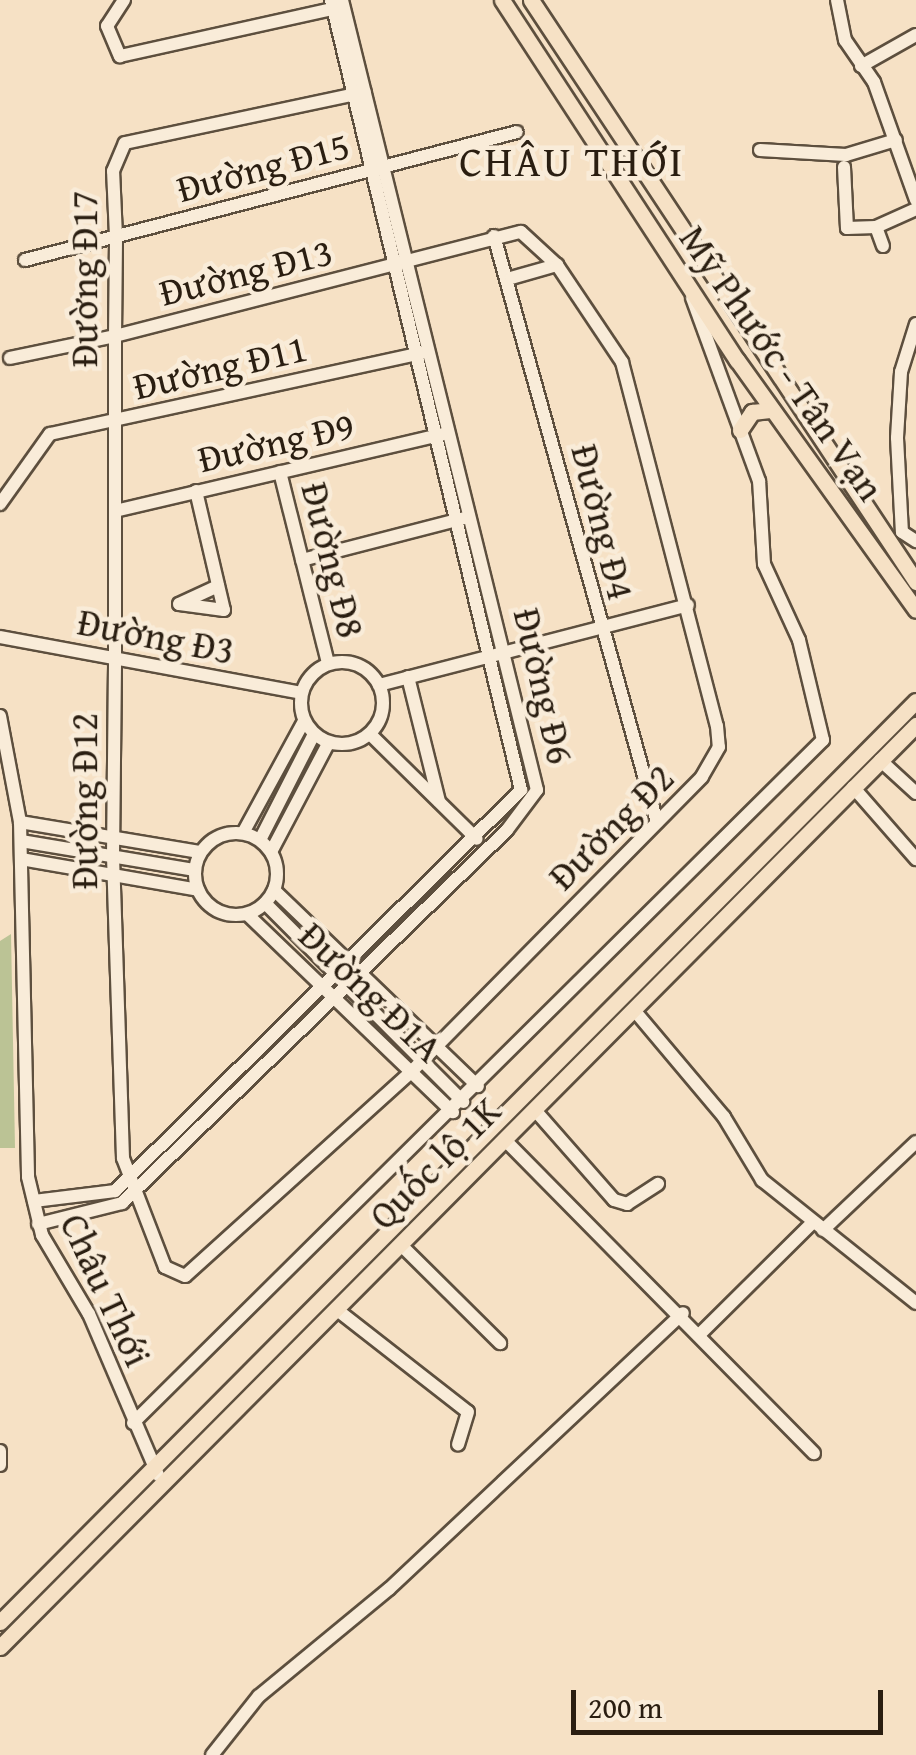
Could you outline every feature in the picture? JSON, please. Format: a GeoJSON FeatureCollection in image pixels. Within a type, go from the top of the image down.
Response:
{"type":"FeatureCollection","features":[{"type":"Feature","properties":{"kind":"main road","name":"Mỹ Phước - Tân Vạn"},"geometry":{"type":"LineString","coordinates":[[502,0],[690,290],[916,610]]}},
{"type":"Feature","properties":{"kind":"main road","name":"Mỹ Phước - Tân Vạn"},"geometry":{"type":"LineString","coordinates":[[532,0],[916,582]]}},
{"type":"Feature","properties":{"kind":"main road"},"geometry":{"type":"LineString","coordinates":[[740,430],[752,412],[772,410]]}},
{"type":"Feature","properties":{"kind":"main road","name":"Quốc lộ 1K"},"geometry":{"type":"LineString","coordinates":[[0,1647],[158,1475],[916,700]]}},
{"type":"Feature","properties":{"kind":"main road","name":"Quốc lộ 1K"},"geometry":{"type":"LineString","coordinates":[[2,1615],[336,1309],[916,725]]}},
{"type":"Feature","properties":{"kind":"main road"},"geometry":{"type":"LineString","coordinates":[[894,746],[916,738]]}},
{"type":"Feature","properties":{"kind":"street"},"geometry":{"type":"LineString","coordinates":[[124,0],[108,26],[120,56],[337,4]]}},
{"type":"Feature","properties":{"kind":"street"},"geometry":{"type":"LineString","coordinates":[[837,0],[861,66],[896,140],[916,200]]}},
{"type":"Feature","properties":{"kind":"street","name":"Đường Đ6"},"geometry":{"type":"LineString","coordinates":[[34,1201],[108,1195],[132,1184],[204,1127],[508,830],[538,790],[500,654],[337,4]]}},
{"type":"Feature","properties":{"kind":"street"},"geometry":{"type":"LineString","coordinates":[[861,66],[916,35]]}},
{"type":"Feature","properties":{"kind":"street","name":"Đường Đ17"},"geometry":{"type":"LineString","coordinates":[[115,422],[113,171],[125,144],[360,93]]}},
{"type":"Feature","properties":{"kind":"street","name":"Đường Đ15"},"geometry":{"type":"LineString","coordinates":[[24,260],[517,132]]}},
{"type":"Feature","properties":{"kind":"street"},"geometry":{"type":"LineString","coordinates":[[760,150],[846,155],[896,140]]}},
{"type":"Feature","properties":{"kind":"street"},"geometry":{"type":"LineString","coordinates":[[844,167],[848,228],[876,228],[916,209]]}},
{"type":"Feature","properties":{"kind":"street"},"geometry":{"type":"LineString","coordinates":[[876,228],[883,246]]}},
{"type":"Feature","properties":{"kind":"street","name":"Đường Đ2"},"geometry":{"type":"LineString","coordinates":[[132,1184],[165,1267],[196,1274],[436,1047],[657,822],[719,747],[688,605],[622,362],[558,265],[521,232],[494,236]]}},
{"type":"Feature","properties":{"kind":"street","name":"Đường Đ13"},"geometry":{"type":"LineString","coordinates":[[10,358],[115,336],[403,264],[494,236]]}},
{"type":"Feature","properties":{"kind":"street","name":"Đường Đ4"},"geometry":{"type":"LineString","coordinates":[[494,236],[511,278],[598,628],[657,822]]}},
{"type":"Feature","properties":{"kind":"street"},"geometry":{"type":"LineString","coordinates":[[511,278],[558,265]]}},
{"type":"Feature","properties":{"kind":"street"},"geometry":{"type":"LineString","coordinates":[[133,1422],[458,1107],[823,740],[799,640],[764,564],[764,501],[690,290]]}},
{"type":"Feature","properties":{"kind":"street"},"geometry":{"type":"LineString","coordinates":[[902,532],[898,406],[916,324]]}},
{"type":"Feature","properties":{"kind":"street","name":"Đường Đ11"},"geometry":{"type":"LineString","coordinates":[[0,504],[39,440],[424,352]]}},
{"type":"Feature","properties":{"kind":"street","name":"Đường Đ12"},"geometry":{"type":"LineString","coordinates":[[115,422],[113,856],[132,1184]]}},
{"type":"Feature","properties":{"kind":"street","name":"Đường Đ9"},"geometry":{"type":"LineString","coordinates":[[115,511],[444,434]]}},
{"type":"Feature","properties":{"kind":"street","name":"Đường Đ8"},"geometry":{"type":"LineString","coordinates":[[280,472],[328,663]]}},
{"type":"Feature","properties":{"kind":"street"},"geometry":{"type":"LineString","coordinates":[[196,492],[218,586]]}},
{"type":"Feature","properties":{"kind":"street"},"geometry":{"type":"LineString","coordinates":[[302,560],[466,518]]}},
{"type":"Feature","properties":{"kind":"street"},"geometry":{"type":"LineString","coordinates":[[880,526],[916,541]]}},
{"type":"Feature","properties":{"kind":"street"},"geometry":{"type":"LineString","coordinates":[[379,685],[688,605]]}},
{"type":"Feature","properties":{"kind":"street","name":"Đường Đ3"},"geometry":{"type":"LineString","coordinates":[[0,638],[300,693]]}},
{"type":"Feature","properties":{"kind":"street"},"geometry":{"type":"LineString","coordinates":[[328,663],[354,663],[379,685],[382,713],[371,735],[329,742],[314,734],[304,721],[300,693],[328,663]]}},
{"type":"Feature","properties":{"kind":"street"},"geometry":{"type":"LineString","coordinates":[[408,678],[439,801]]}},
{"type":"Feature","properties":{"kind":"street","name":"Châu Thới"},"geometry":{"type":"LineString","coordinates":[[0,716],[20,822],[22,1107],[38,1224],[89,1314],[158,1475]]}},
{"type":"Feature","properties":{"kind":"street"},"geometry":{"type":"LineString","coordinates":[[243,833],[304,721]]}},
{"type":"Feature","properties":{"kind":"street"},"geometry":{"type":"LineString","coordinates":[[260,840],[314,734]]}},
{"type":"Feature","properties":{"kind":"street"},"geometry":{"type":"LineString","coordinates":[[371,735],[477,839]]}},
{"type":"Feature","properties":{"kind":"street"},"geometry":{"type":"LineString","coordinates":[[21,859],[198,890],[224,914],[247,914],[265,904],[274,890],[272,852],[329,742]]}},
{"type":"Feature","properties":{"kind":"street","name":"Đường Đ6"},"geometry":{"type":"LineString","coordinates":[[38,1224],[108,1212],[193,1117],[497,819],[521,790],[524,747]]}},
{"type":"Feature","properties":{"kind":"street"},"geometry":{"type":"LineString","coordinates":[[880,760],[916,793]]}},
{"type":"Feature","properties":{"kind":"street"},"geometry":{"type":"LineString","coordinates":[[274,778],[303,792]]}},
{"type":"Feature","properties":{"kind":"street"},"geometry":{"type":"LineString","coordinates":[[853,787],[916,859]]}},
{"type":"Feature","properties":{"kind":"street"},"geometry":{"type":"LineString","coordinates":[[497,819],[508,830]]}},
{"type":"Feature","properties":{"kind":"street"},"geometry":{"type":"LineString","coordinates":[[20,822],[200,852]]}},
{"type":"Feature","properties":{"kind":"street"},"geometry":{"type":"LineString","coordinates":[[198,890],[194,870],[200,852],[221,835],[243,833],[260,840],[272,852]]}},
{"type":"Feature","properties":{"kind":"street"},"geometry":{"type":"LineString","coordinates":[[21,840],[194,870]]}},
{"type":"Feature","properties":{"kind":"street"},"geometry":{"type":"LineString","coordinates":[[436,879],[447,890]]}},
{"type":"Feature","properties":{"kind":"street","name":"Đường Đ1A"},"geometry":{"type":"LineString","coordinates":[[274,890],[478,1086]]}},
{"type":"Feature","properties":{"kind":"street","name":"Đường Đ1A"},"geometry":{"type":"LineString","coordinates":[[265,904],[422,1061],[458,1107]]}},
{"type":"Feature","properties":{"kind":"street","name":"Đường Đ1A"},"geometry":{"type":"LineString","coordinates":[[247,914],[411,1072],[458,1107]]}},
{"type":"Feature","properties":{"kind":"street"},"geometry":{"type":"LineString","coordinates":[[634,1010],[724,1116],[762,1180],[916,1303]]}},
{"type":"Feature","properties":{"kind":"street"},"geometry":{"type":"LineString","coordinates":[[262,1048],[273,1060]]}},
{"type":"Feature","properties":{"kind":"street"},"geometry":{"type":"LineString","coordinates":[[534,1109],[614,1200],[627,1204],[658,1184]]}},
{"type":"Feature","properties":{"kind":"street"},"geometry":{"type":"LineString","coordinates":[[193,1117],[204,1127]]}},
{"type":"Feature","properties":{"kind":"street"},"geometry":{"type":"LineString","coordinates":[[505,1140],[702,1332],[814,1453]]}},
{"type":"Feature","properties":{"kind":"street"},"geometry":{"type":"LineString","coordinates":[[702,1332],[916,1142]]}},
{"type":"Feature","properties":{"kind":"street"},"geometry":{"type":"LineString","coordinates":[[400,1244],[500,1343]]}},
{"type":"Feature","properties":{"kind":"street"},"geometry":{"type":"LineString","coordinates":[[336,1309],[468,1412],[458,1444]]}},
{"type":"Feature","properties":{"kind":"street"},"geometry":{"type":"LineString","coordinates":[[212,1755],[273,1683],[389,1589],[683,1313]]}},
{"type":"Feature","properties":{"kind":"street"},"geometry":{"type":"LineString","coordinates":[[0,1451],[0,1465]]}},
{"type":"Feature","properties":{"kind":"green space"},"geometry":{"type":"Polygon","coordinates":[[[11,934],[15,1148],[0,1148],[0,941],[11,934]]]}},
{"type":"Feature","properties":{"kind":"district","name":"CHÂU THỚI"},"geometry":{"type":"Point","coordinates":[572,161]}}]}
